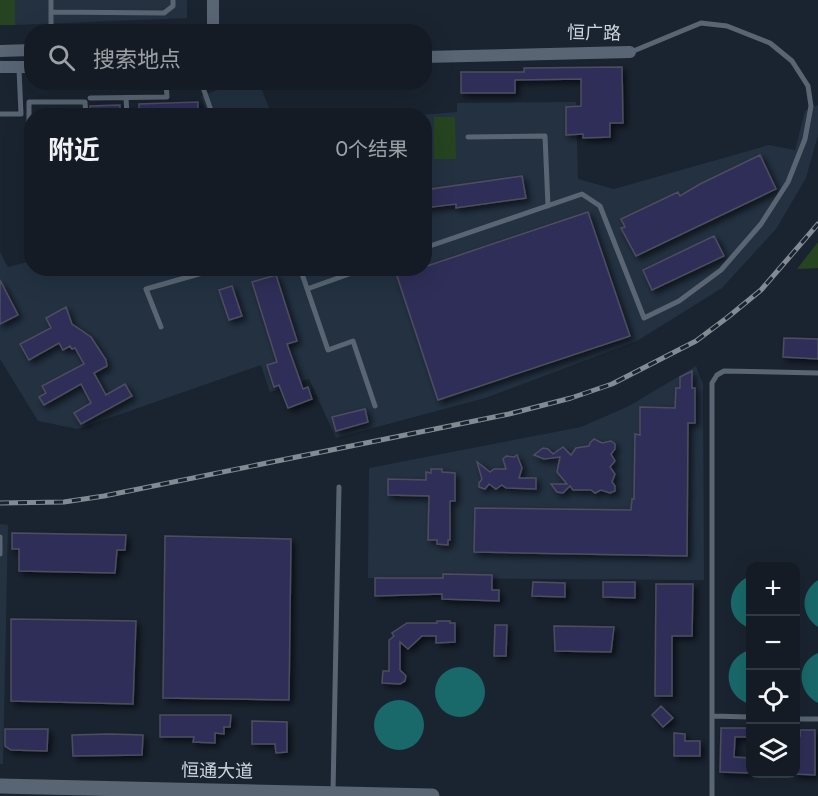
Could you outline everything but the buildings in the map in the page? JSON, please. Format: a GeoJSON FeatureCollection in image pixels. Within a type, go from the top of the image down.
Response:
{"type":"FeatureCollection","features":[{"type":"Feature","properties":{"kind":"main road","name":"恒通大道"},"geometry":{"type":"LineString","coordinates":[[0,786],[199,793],[432,796]]}},
{"type":"Feature","properties":{"kind":"street"},"geometry":{"type":"LineString","coordinates":[[213,0],[213,24]]}},
{"type":"Feature","properties":{"kind":"street","name":"恒广路"},"geometry":{"type":"LineString","coordinates":[[432,49],[630,52]]}},
{"type":"Feature","properties":{"kind":"street"},"geometry":{"type":"LineString","coordinates":[[0,51],[24,50]]}},
{"type":"Feature","properties":{"kind":"street","name":"恒广路"},"geometry":{"type":"LineString","coordinates":[[432,57],[630,52]]}},
{"type":"Feature","properties":{"kind":"street"},"geometry":{"type":"LineString","coordinates":[[0,67],[24,67]]}},
{"type":"Feature","properties":{"kind":"lane"},"geometry":{"type":"LineString","coordinates":[[51,0],[51,24]]}},
{"type":"Feature","properties":{"kind":"lane"},"geometry":{"type":"LineString","coordinates":[[51,12],[164,13],[172,6],[173,0]]}},
{"type":"Feature","properties":{"kind":"lane"},"geometry":{"type":"LineString","coordinates":[[432,245],[582,194],[600,206],[645,318],[679,301],[722,270],[761,224],[788,182],[805,139],[811,106],[808,86],[792,61],[770,43],[727,26],[701,23],[630,52]]}},
{"type":"Feature","properties":{"kind":"lane"},"geometry":{"type":"LineString","coordinates":[[0,114],[21,114],[24,79]]}},
{"type":"Feature","properties":{"kind":"lane"},"geometry":{"type":"LineString","coordinates":[[90,98],[167,97],[167,90]]}},
{"type":"Feature","properties":{"kind":"lane"},"geometry":{"type":"LineString","coordinates":[[204,90],[210,108]]}},
{"type":"Feature","properties":{"kind":"lane"},"geometry":{"type":"LineString","coordinates":[[126,98],[127,108]]}},
{"type":"Feature","properties":{"kind":"lane"},"geometry":{"type":"LineString","coordinates":[[29,108],[29,102],[85,102],[85,108]]}},
{"type":"Feature","properties":{"kind":"lane"},"geometry":{"type":"LineString","coordinates":[[468,137],[545,136],[548,206]]}},
{"type":"Feature","properties":{"kind":"lane"},"geometry":{"type":"LineString","coordinates":[[161,327],[146,289],[192,276]]}},
{"type":"Feature","properties":{"kind":"lane"},"geometry":{"type":"LineString","coordinates":[[302,276],[327,350],[353,341],[375,406]]}},
{"type":"Feature","properties":{"kind":"lane"},"geometry":{"type":"LineString","coordinates":[[307,289],[344,276]]}},
{"type":"Feature","properties":{"kind":"lane"},"geometry":{"type":"LineString","coordinates":[[712,796],[712,383],[717,375],[724,371],[818,373]]}},
{"type":"Feature","properties":{"kind":"lane"},"geometry":{"type":"LineString","coordinates":[[333,793],[339,487]]}},
{"type":"Feature","properties":{"kind":"lane"},"geometry":{"type":"LineString","coordinates":[[0,537],[0,554]]}},
{"type":"Feature","properties":{"kind":"lane"},"geometry":{"type":"LineString","coordinates":[[712,716],[746,717]]}},
{"type":"Feature","properties":{"kind":"lane"},"geometry":{"type":"LineString","coordinates":[[800,718],[818,719]]}},
{"type":"Feature","properties":{"kind":"shaded area"},"geometry":{"type":"Polygon","coordinates":[[[0,0],[15,0],[15,25],[0,25],[0,0]]]}},
{"type":"Feature","properties":{"kind":"shaded area"},"geometry":{"type":"Polygon","coordinates":[[[15,0],[187,0],[187,18],[15,25],[15,0]]]}},
{"type":"Feature","properties":{"kind":"shaded area"},"geometry":{"type":"Polygon","coordinates":[[[218,90],[262,90],[269,108],[205,108],[201,96],[218,90]]]}},
{"type":"Feature","properties":{"kind":"shaded area"},"geometry":{"type":"Polygon","coordinates":[[[576,102],[578,179],[614,189],[769,145],[795,150],[805,111],[818,105],[818,135],[806,178],[776,229],[722,288],[637,341],[485,398],[336,438],[309,379],[270,392],[261,365],[78,429],[38,421],[0,359],[0,252],[8,267],[24,263],[24,276],[432,276],[432,114],[457,112],[457,103],[576,102]]]}},
{"type":"Feature","properties":{"kind":"shaded area"},"geometry":{"type":"Polygon","coordinates":[[[434,117],[455,117],[456,159],[434,159],[434,117]]]}},
{"type":"Feature","properties":{"kind":"shaded area"},"geometry":{"type":"Polygon","coordinates":[[[818,242],[818,268],[797,269],[818,242]]]}},
{"type":"Feature","properties":{"kind":"shaded area"},"geometry":{"type":"Polygon","coordinates":[[[696,366],[703,384],[704,580],[368,578],[369,468],[581,427],[629,406],[696,366]]]}},
{"type":"Feature","properties":{"kind":"shaded area"},"geometry":{"type":"Polygon","coordinates":[[[0,524],[8,525],[3,764],[0,764],[0,524]]]}},
{"type":"Feature","properties":{"kind":"shaded area"},"geometry":{"type":"Polygon","coordinates":[[[746,578],[746,626],[736,618],[731,603],[736,587],[746,578]]]}},
{"type":"Feature","properties":{"kind":"shaded area"},"geometry":{"type":"Polygon","coordinates":[[[818,580],[818,627],[808,616],[804,604],[808,591],[818,580]]]}},
{"type":"Feature","properties":{"kind":"shaded area"},"geometry":{"type":"Polygon","coordinates":[[[746,652],[746,702],[734,693],[729,677],[730,668],[741,654],[746,652]]]}},
{"type":"Feature","properties":{"kind":"shaded area"},"geometry":{"type":"Polygon","coordinates":[[[818,653],[818,703],[806,692],[802,670],[805,663],[818,653]]]}},
{"type":"Feature","properties":{"kind":"shaded area"},"geometry":{"type":"Polygon","coordinates":[[[455,667],[465,667],[478,674],[485,687],[485,697],[478,710],[465,717],[455,717],[446,713],[439,706],[435,697],[435,687],[439,678],[446,671],[455,667]]]}},
{"type":"Feature","properties":{"kind":"shaded area"},"geometry":{"type":"Polygon","coordinates":[[[394,700],[404,700],[417,707],[424,720],[424,730],[417,743],[404,750],[394,750],[385,746],[378,739],[374,730],[374,720],[378,711],[385,704],[394,700]]]}},
{"type":"Feature","properties":{"kind":"railway"},"geometry":{"type":"LineString","coordinates":[[0,503],[64,502],[104,496],[509,414],[571,398],[612,384],[696,341],[761,290],[818,224]]}}]}
